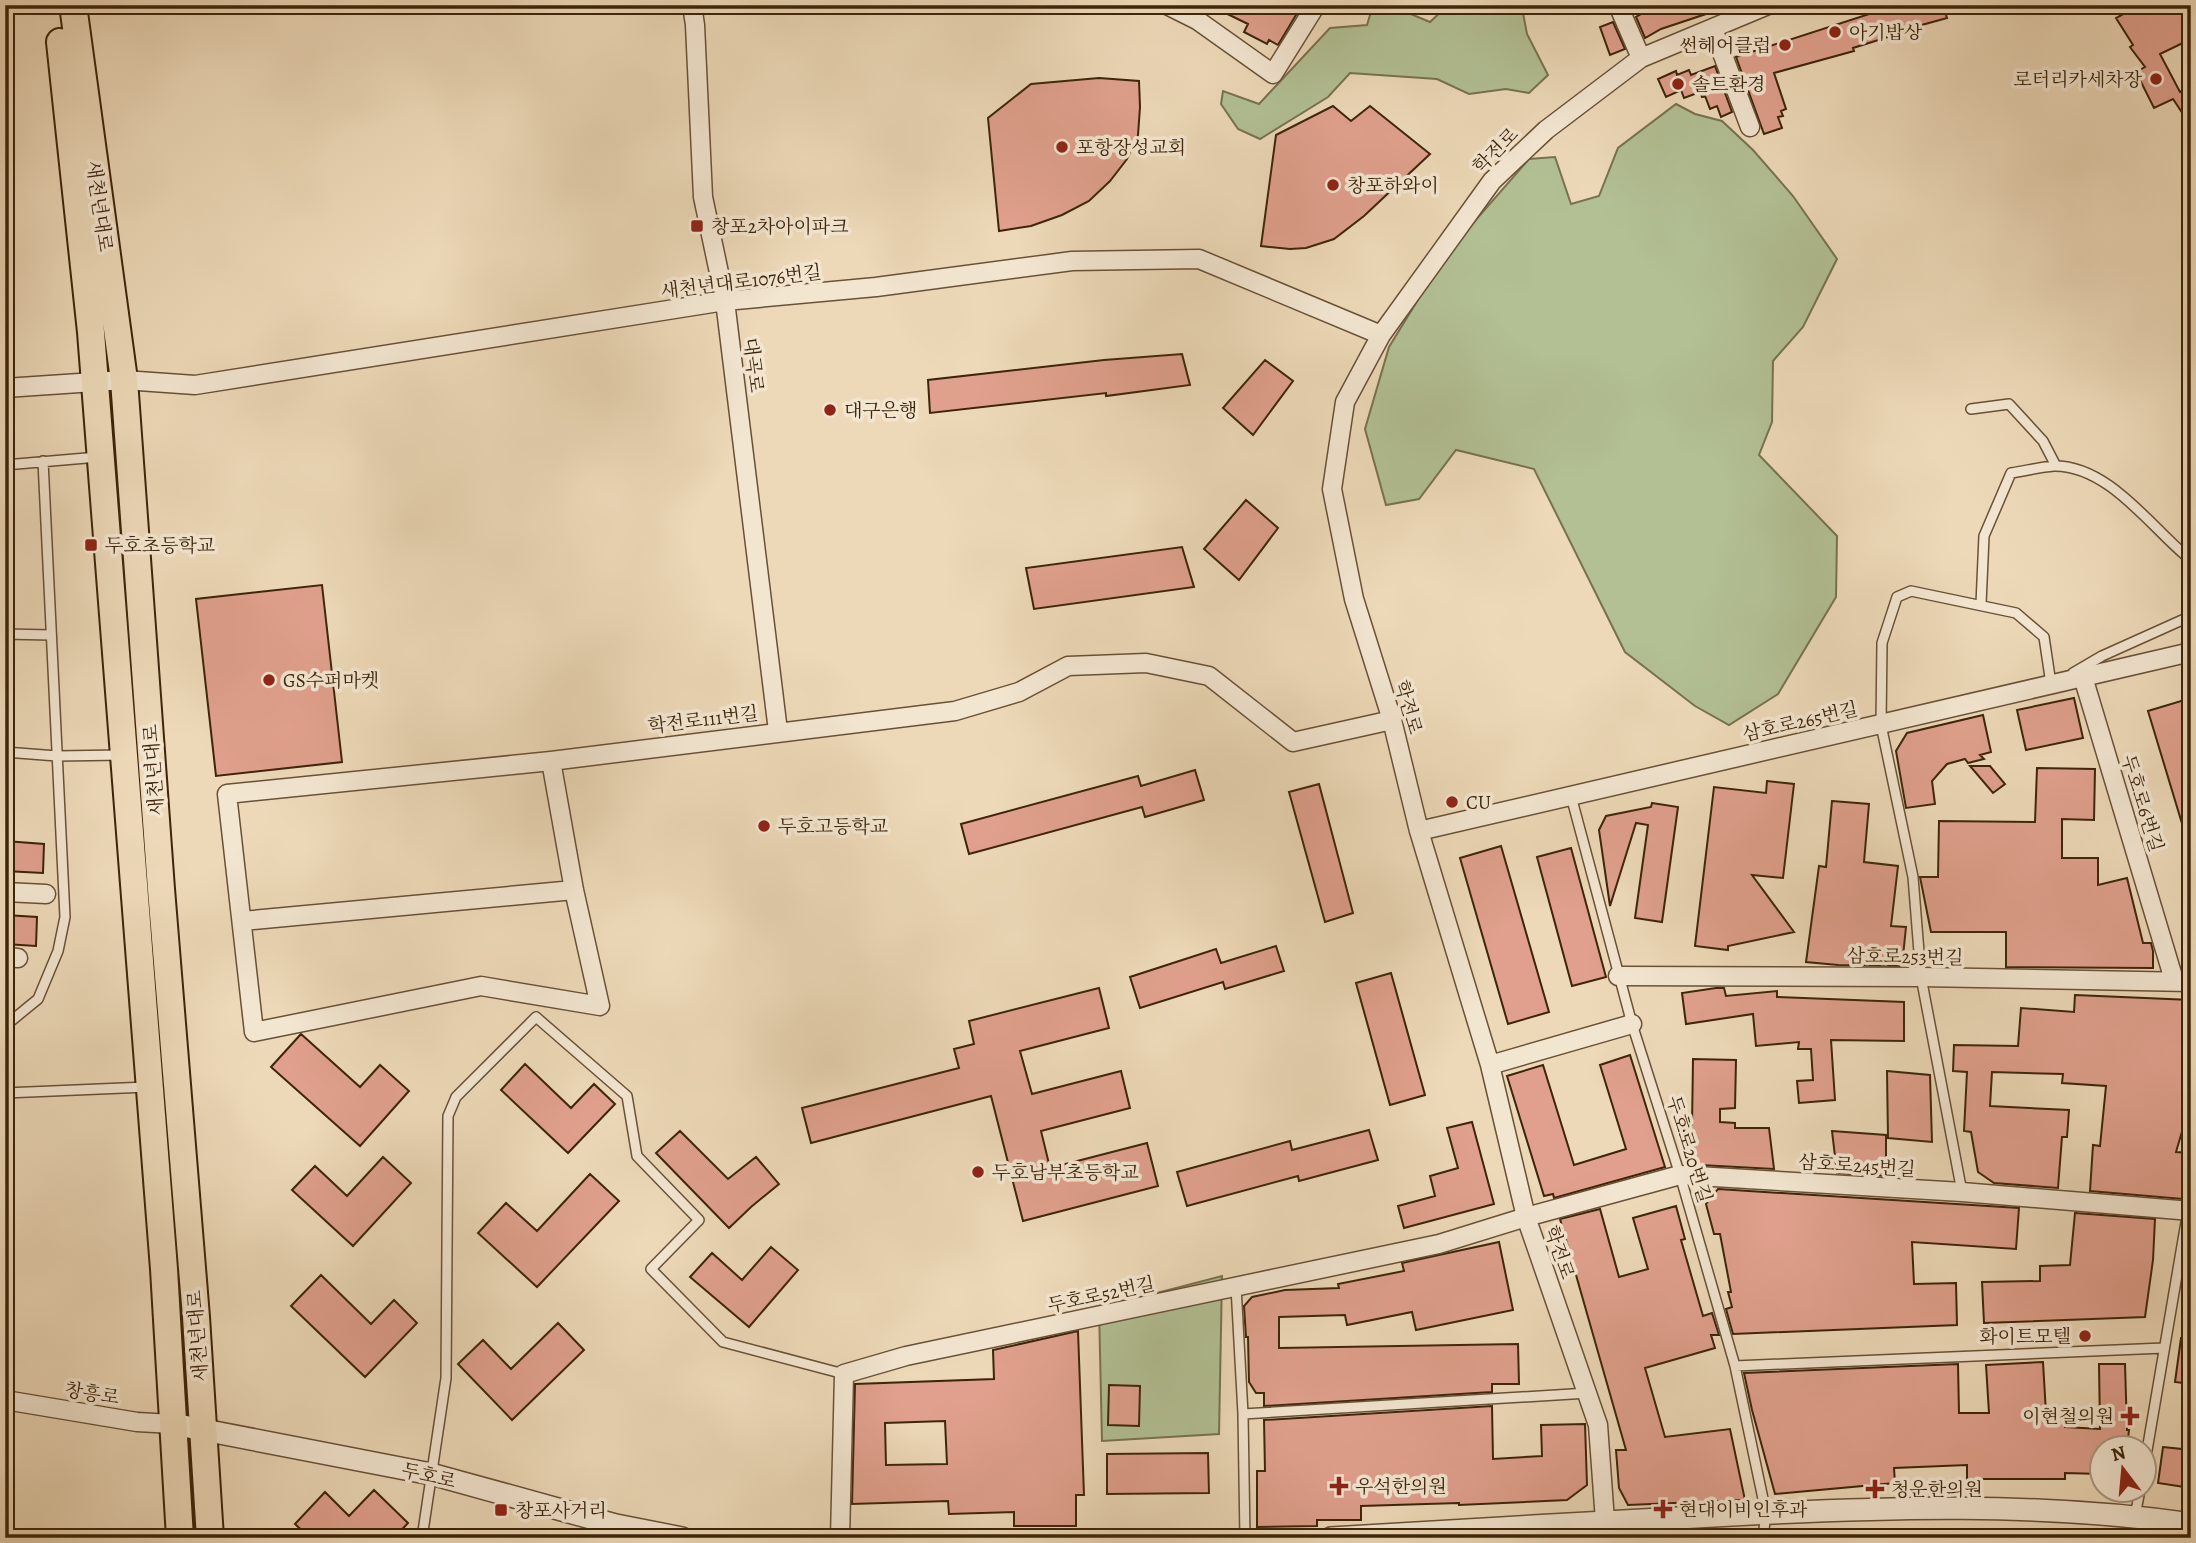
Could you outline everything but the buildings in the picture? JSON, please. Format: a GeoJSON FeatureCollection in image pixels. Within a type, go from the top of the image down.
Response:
{"type":"FeatureCollection","features":[{"type":"Feature","properties":{"kind":"main road","name":"새천년대로"},"geometry":{"type":"LineString","coordinates":[[57,5],[94,382],[164,1269],[180,1538]]}},
{"type":"Feature","properties":{"kind":"main road","name":"새천년대로"},"geometry":{"type":"LineString","coordinates":[[73,5],[124,380],[163,917],[196,1317],[210,1538]]}},
{"type":"Feature","properties":{"kind":"main road"},"geometry":{"type":"LineString","coordinates":[[164,1269],[177,1287],[181,1319],[189,1323],[196,1317]]}},
{"type":"Feature","properties":{"kind":"street","name":"대곡로"},"geometry":{"type":"LineString","coordinates":[[692,5],[703,197],[725,301],[778,731]]}},
{"type":"Feature","properties":{"kind":"street"},"geometry":{"type":"LineString","coordinates":[[1167,5],[1201,13],[1273,74],[1316,5]]}},
{"type":"Feature","properties":{"kind":"street"},"geometry":{"type":"LineString","coordinates":[[1618,5],[1641,58]]}},
{"type":"Feature","properties":{"kind":"street","name":"학전로"},"geometry":{"type":"LineString","coordinates":[[1605,1529],[1598,1425],[1526,1217],[1490,1065],[1419,831],[1392,720],[1354,599],[1332,489],[1345,402],[1381,335],[1492,181],[1546,130],[1641,58],[1768,5]]}},
{"type":"Feature","properties":{"kind":"street"},"geometry":{"type":"LineString","coordinates":[[1713,29],[1750,127]]}},
{"type":"Feature","properties":{"kind":"street","name":"새천년대로1076번길"},"geometry":{"type":"LineString","coordinates":[[5,388],[124,380],[195,385],[725,301],[876,287],[1072,261],[1199,259],[1381,335]]}},
{"type":"Feature","properties":{"kind":"street","name":"삼호로265번길"},"geometry":{"type":"LineString","coordinates":[[1419,831],[2191,652]]}},
{"type":"Feature","properties":{"kind":"street","name":"학전로111번길"},"geometry":{"type":"LineString","coordinates":[[574,890],[600,1006],[481,986],[254,1032],[227,794],[551,761],[955,711],[1019,692],[1068,666],[1146,663],[1209,676],[1293,742],[1392,720]]}},
{"type":"Feature","properties":{"kind":"street","name":"두호로6번길"},"geometry":{"type":"LineString","coordinates":[[2083,677],[2183,981]]}},
{"type":"Feature","properties":{"kind":"street"},"geometry":{"type":"LineString","coordinates":[[242,921],[574,890],[551,761]]}},
{"type":"Feature","properties":{"kind":"street"},"geometry":{"type":"LineString","coordinates":[[5,892],[46,894]]}},
{"type":"Feature","properties":{"kind":"street","name":"삼호로253번길"},"geometry":{"type":"LineString","coordinates":[[1618,976],[2183,981]]}},
{"type":"Feature","properties":{"kind":"street"},"geometry":{"type":"LineString","coordinates":[[1490,1065],[1632,1024]]}},
{"type":"Feature","properties":{"kind":"street","name":"삼호로245번길"},"geometry":{"type":"LineString","coordinates":[[1526,1217],[1680,1175],[2189,1205]]}},
{"type":"Feature","properties":{"kind":"street","name":"두호로52번길"},"geometry":{"type":"LineString","coordinates":[[844,1374],[906,1356],[1439,1244],[1526,1217]]}},
{"type":"Feature","properties":{"kind":"street"},"geometry":{"type":"LineString","coordinates":[[840,1538],[844,1374]]}},
{"type":"Feature","properties":{"kind":"street","name":"창흥로"},"geometry":{"type":"LineString","coordinates":[[6,1400],[136,1422],[173,1424]]}},
{"type":"Feature","properties":{"kind":"street","name":"두호로"},"geometry":{"type":"LineString","coordinates":[[173,1424],[431,1474],[616,1525],[682,1538]]}},
{"type":"Feature","properties":{"kind":"street"},"geometry":{"type":"LineString","coordinates":[[1331,1538],[1605,1529],[1766,1513],[1948,1507],[2135,1516],[2191,1524]]}},
{"type":"Feature","properties":{"kind":"lane"},"geometry":{"type":"LineString","coordinates":[[1971,409],[2009,404],[2043,441],[2056,466]]}},
{"type":"Feature","properties":{"kind":"lane"},"geometry":{"type":"LineString","coordinates":[[5,465],[100,457]]}},
{"type":"Feature","properties":{"kind":"lane"},"geometry":{"type":"LineString","coordinates":[[5,1026],[38,999],[58,951],[65,917],[43,461]]}},
{"type":"Feature","properties":{"kind":"lane"},"geometry":{"type":"LineString","coordinates":[[1981,604],[1984,536],[2011,472],[2056,466],[2081,472],[2116,489],[2171,545],[2191,560]]}},
{"type":"Feature","properties":{"kind":"lane"},"geometry":{"type":"LineString","coordinates":[[1962,1192],[1921,977],[1913,877],[1881,725],[1882,643],[1897,597],[1911,592],[2016,613],[2044,637],[2050,684],[2102,656],[2191,616]]}},
{"type":"Feature","properties":{"kind":"lane"},"geometry":{"type":"LineString","coordinates":[[5,634],[51,635]]}},
{"type":"Feature","properties":{"kind":"lane"},"geometry":{"type":"LineString","coordinates":[[5,752],[57,757],[123,755]]}},
{"type":"Feature","properties":{"kind":"lane","name":"두호로20번길"},"geometry":{"type":"LineString","coordinates":[[1571,796],[1618,976],[1680,1175],[1735,1366],[1766,1513],[1763,1538]]}},
{"type":"Feature","properties":{"kind":"lane"},"geometry":{"type":"LineString","coordinates":[[422,1538],[446,1378],[448,1116],[456,1097],[536,1017],[627,1096],[637,1156],[699,1220],[651,1269],[723,1342],[844,1374]]}},
{"type":"Feature","properties":{"kind":"lane"},"geometry":{"type":"LineString","coordinates":[[5,1093],[150,1087]]}},
{"type":"Feature","properties":{"kind":"lane"},"geometry":{"type":"LineString","coordinates":[[2150,1434],[2189,1205]]}},
{"type":"Feature","properties":{"kind":"lane"},"geometry":{"type":"LineString","coordinates":[[1236,1287],[1243,1414],[1245,1538]]}},
{"type":"Feature","properties":{"kind":"lane"},"geometry":{"type":"LineString","coordinates":[[1735,1366],[2164,1348]]}},
{"type":"Feature","properties":{"kind":"lane"},"geometry":{"type":"LineString","coordinates":[[5,1366],[6,1400]]}},
{"type":"Feature","properties":{"kind":"lane"},"geometry":{"type":"LineString","coordinates":[[1243,1414],[1588,1393]]}},
{"type":"Feature","properties":{"kind":"lane"},"geometry":{"type":"LineString","coordinates":[[2135,1516],[2137,1504]]}},
{"type":"Feature","properties":{"kind":"green space"},"geometry":{"type":"Polygon","coordinates":[[[1373,5],[1389,5],[1430,22],[1448,5],[1517,5],[1523,13],[1527,34],[1548,75],[1529,93],[1506,89],[1469,94],[1437,79],[1350,73],[1328,97],[1260,139],[1238,129],[1221,104],[1223,91],[1259,104],[1330,28],[1367,25],[1373,5]]]}},
{"type":"Feature","properties":{"kind":"green space"},"geometry":{"type":"Polygon","coordinates":[[[1676,104],[1695,114],[1722,121],[1753,150],[1793,196],[1837,259],[1803,327],[1773,361],[1772,422],[1759,455],[1837,536],[1836,597],[1778,694],[1729,725],[1695,706],[1625,652],[1534,469],[1456,450],[1419,499],[1386,505],[1365,429],[1389,347],[1446,254],[1529,159],[1555,157],[1571,204],[1599,196],[1618,148],[1676,104]]]}},
{"type":"Feature","properties":{"kind":"green space"},"geometry":{"type":"Polygon","coordinates":[[[1222,1276],[1219,1434],[1102,1441],[1099,1308],[1222,1276]]]}},
{"type":"Feature","properties":{"kind":"place","name":"아기밥상"},"geometry":{"type":"Point","coordinates":[1835,32]}},
{"type":"Feature","properties":{"kind":"place","name":"썬헤어클럽"},"geometry":{"type":"Point","coordinates":[1785,45]}},
{"type":"Feature","properties":{"kind":"place","name":"로터리카세차장"},"geometry":{"type":"Point","coordinates":[2156,79]}},
{"type":"Feature","properties":{"kind":"place","name":"솔트환경"},"geometry":{"type":"Point","coordinates":[1678,84]}},
{"type":"Feature","properties":{"kind":"place","name":"포항장성교회"},"geometry":{"type":"Point","coordinates":[1062,147]}},
{"type":"Feature","properties":{"kind":"place","name":"창포하와이"},"geometry":{"type":"Point","coordinates":[1333,185]}},
{"type":"Feature","properties":{"kind":"place","name":"창포2차아이파크"},"geometry":{"type":"Point","coordinates":[697,226]}},
{"type":"Feature","properties":{"kind":"place","name":"대구은행"},"geometry":{"type":"Point","coordinates":[830,410]}},
{"type":"Feature","properties":{"kind":"place","name":"두호초등학교"},"geometry":{"type":"Point","coordinates":[91,545]}},
{"type":"Feature","properties":{"kind":"place","name":"GS수퍼마켓"},"geometry":{"type":"Point","coordinates":[269,680]}},
{"type":"Feature","properties":{"kind":"place","name":"CU"},"geometry":{"type":"Point","coordinates":[1452,802]}},
{"type":"Feature","properties":{"kind":"place","name":"두호고등학교"},"geometry":{"type":"Point","coordinates":[764,826]}},
{"type":"Feature","properties":{"kind":"place","name":"두호남부초등학교"},"geometry":{"type":"Point","coordinates":[978,1172]}},
{"type":"Feature","properties":{"kind":"place","name":"화이트모텔"},"geometry":{"type":"Point","coordinates":[2085,1336]}},
{"type":"Feature","properties":{"kind":"place","name":"이현철의원"},"geometry":{"type":"Point","coordinates":[2130,1416]}},
{"type":"Feature","properties":{"kind":"place","name":"우석한의원"},"geometry":{"type":"Point","coordinates":[1339,1486]}},
{"type":"Feature","properties":{"kind":"place","name":"청운한의원"},"geometry":{"type":"Point","coordinates":[1875,1489]}},
{"type":"Feature","properties":{"kind":"place","name":"현대이비인후과"},"geometry":{"type":"Point","coordinates":[1663,1509]}},
{"type":"Feature","properties":{"kind":"place","name":"창포사거리"},"geometry":{"type":"Point","coordinates":[501,1510]}}]}
